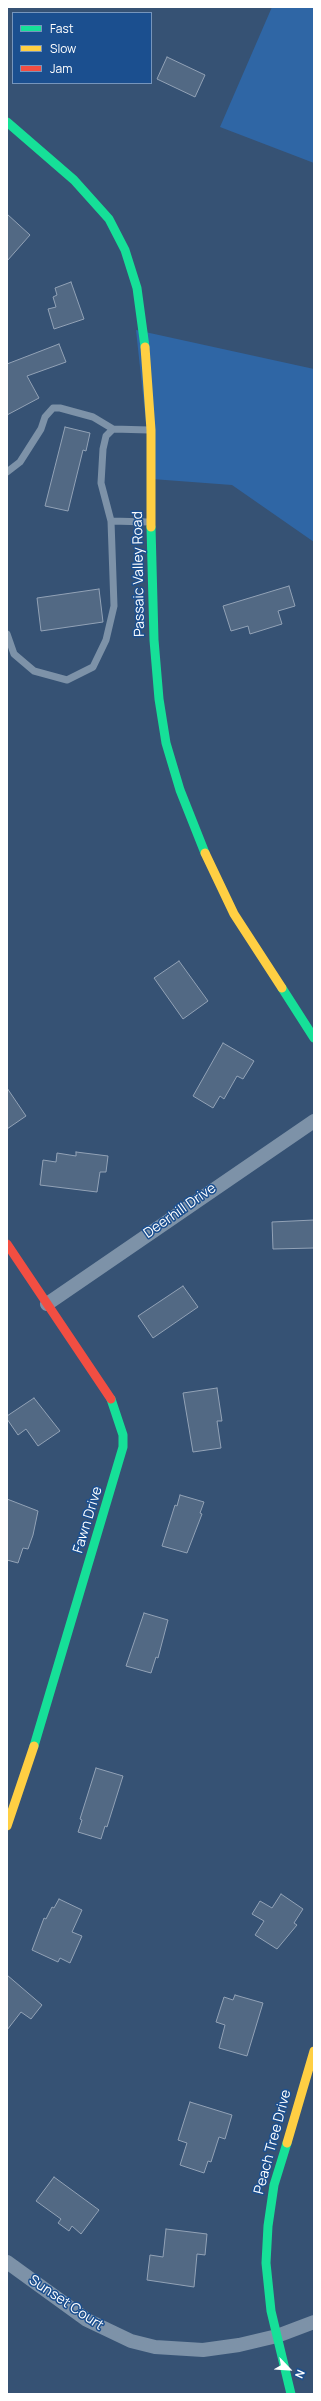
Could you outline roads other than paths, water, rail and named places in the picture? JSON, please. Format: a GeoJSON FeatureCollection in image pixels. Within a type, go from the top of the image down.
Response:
{"type":"FeatureCollection","features":[{"type":"Feature","properties":{"kind":"street","name":"Passaic Valley Road"},"geometry":{"type":"LineString","coordinates":[[7,122],[74,180],[109,219],[125,250],[137,288],[144,333],[151,430],[151,522],[154,640],[159,699],[166,744],[180,790],[197,836],[234,914],[314,1038]]}},
{"type":"Feature","properties":{"kind":"street","name":"Deerhill Drive"},"geometry":{"type":"LineString","coordinates":[[47,1304],[314,1121]]}},
{"type":"Feature","properties":{"kind":"street","name":"Fawn Drive"},"geometry":{"type":"LineString","coordinates":[[7,1244],[112,1400],[123,1435],[123,1447],[41,1724],[7,1826]]}},
{"type":"Feature","properties":{"kind":"street","name":"Peach Tree Drive"},"geometry":{"type":"LineString","coordinates":[[291,2394],[272,2315],[266,2262],[268,2226],[274,2185],[314,2051]]}},
{"type":"Feature","properties":{"kind":"street","name":"Sunset Court"},"geometry":{"type":"LineString","coordinates":[[7,2262],[87,2320],[131,2341],[179,2350],[203,2350],[239,2345],[277,2336],[314,2322]]}},
{"type":"Feature","properties":{"kind":"lane"},"geometry":{"type":"LineString","coordinates":[[7,472],[20,462],[41,429],[45,417],[53,408],[60,408],[94,417],[112,429],[151,430]]}},
{"type":"Feature","properties":{"kind":"lane"},"geometry":{"type":"LineString","coordinates":[[7,634],[14,654],[34,672],[67,680],[94,667],[106,640],[114,606],[111,521],[101,483],[103,449],[106,436],[112,429]]}},
{"type":"Feature","properties":{"kind":"lane"},"geometry":{"type":"LineString","coordinates":[[111,521],[151,522]]}}]}
